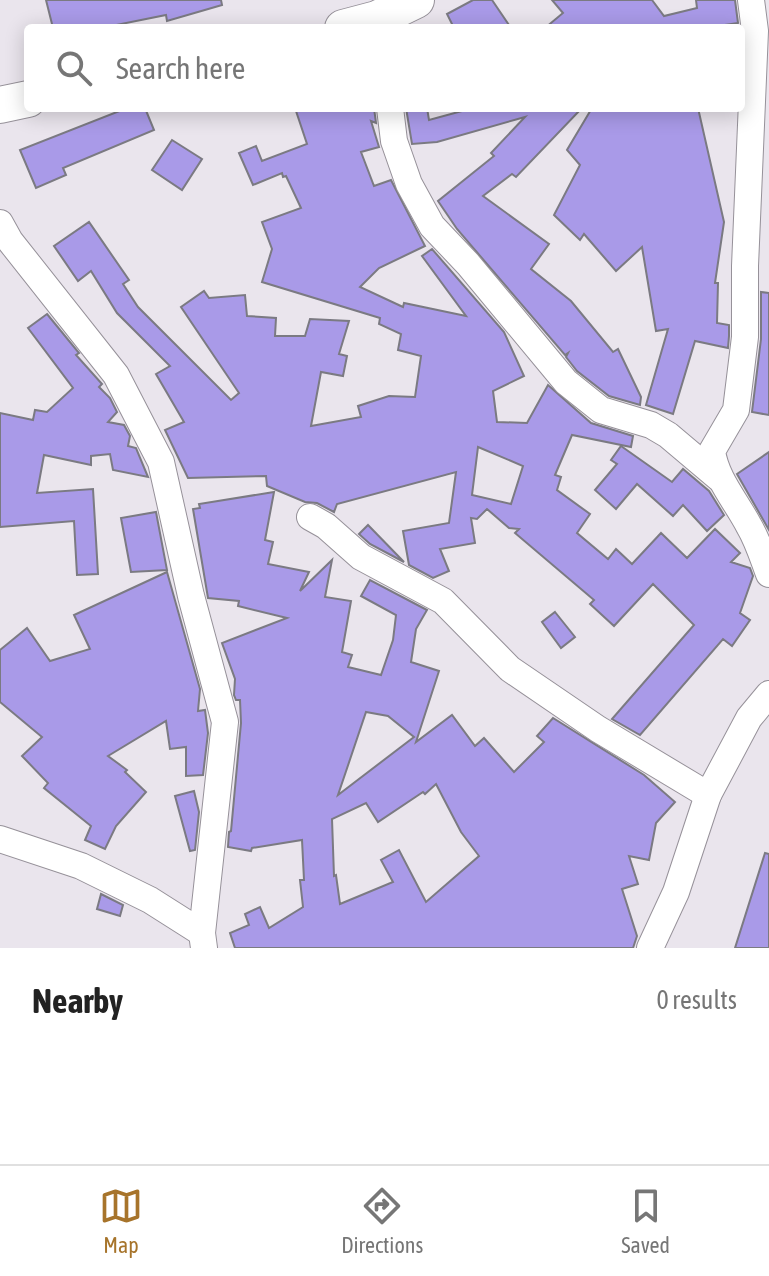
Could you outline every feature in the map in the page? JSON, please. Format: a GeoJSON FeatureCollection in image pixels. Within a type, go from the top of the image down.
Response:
{"type":"FeatureCollection","features":[{"type":"Feature","properties":{"kind":"main road"},"geometry":{"type":"LineString","coordinates":[[368,24],[416,0]]}},
{"type":"Feature","properties":{"kind":"main road"},"geometry":{"type":"LineString","coordinates":[[0,105],[24,100]]}},
{"type":"Feature","properties":{"kind":"street"},"geometry":{"type":"LineString","coordinates":[[751,0],[755,31],[761,47],[745,266],[745,337],[736,410],[712,451],[722,480],[750,526],[769,574]]}},
{"type":"Feature","properties":{"kind":"street"},"geometry":{"type":"LineString","coordinates":[[390,112],[394,141],[409,184],[432,226],[487,286],[566,382],[601,410],[651,425],[668,435],[722,480]]}},
{"type":"Feature","properties":{"kind":"street"},"geometry":{"type":"LineString","coordinates":[[0,223],[10,241],[116,375],[161,462],[191,596],[225,722],[203,940]]}},
{"type":"Feature","properties":{"kind":"street"},"geometry":{"type":"LineString","coordinates":[[310,517],[326,526],[361,557],[443,601],[510,669],[598,729],[708,795]]}},
{"type":"Feature","properties":{"kind":"street"},"geometry":{"type":"LineString","coordinates":[[650,948],[676,892],[708,795],[749,718],[769,694]]}},
{"type":"Feature","properties":{"kind":"street"},"geometry":{"type":"LineString","coordinates":[[0,839],[81,866],[150,900],[203,940]]}},
{"type":"Feature","properties":{"kind":"building"},"geometry":{"type":"Polygon","coordinates":[[[46,0],[221,0],[222,5],[167,21],[166,15],[121,24],[52,24],[46,0]]]}},
{"type":"Feature","properties":{"kind":"building"},"geometry":{"type":"Polygon","coordinates":[[[473,0],[492,0],[508,24],[452,24],[447,14],[473,0]]]}},
{"type":"Feature","properties":{"kind":"building"},"geometry":{"type":"Polygon","coordinates":[[[552,0],[652,0],[664,16],[697,8],[696,0],[735,0],[738,23],[550,24],[563,13],[552,0]]]}},
{"type":"Feature","properties":{"kind":"building"},"geometry":{"type":"Polygon","coordinates":[[[117,112],[147,112],[154,130],[63,168],[66,175],[36,188],[20,150],[117,112]]]}},
{"type":"Feature","properties":{"kind":"building"},"geometry":{"type":"Polygon","coordinates":[[[296,112],[375,112],[376,123],[371,121],[379,147],[361,152],[374,186],[391,180],[425,246],[379,268],[360,287],[403,307],[404,303],[466,316],[422,256],[432,249],[504,332],[524,376],[493,391],[497,422],[527,423],[548,385],[591,423],[633,436],[631,447],[572,435],[555,475],[561,477],[557,490],[590,514],[577,533],[608,559],[616,549],[632,564],[661,533],[687,558],[715,529],[740,553],[731,562],[750,568],[753,576],[740,613],[750,620],[732,646],[723,639],[640,735],[612,719],[694,625],[653,584],[614,626],[590,604],[594,600],[515,533],[519,529],[509,528],[487,509],[477,519],[471,518],[475,543],[440,549],[449,571],[433,578],[409,565],[403,531],[449,523],[456,472],[337,504],[334,512],[267,486],[266,476],[188,478],[165,430],[184,422],[156,374],[170,366],[117,313],[91,271],[78,281],[54,246],[89,222],[129,280],[123,284],[138,307],[231,400],[239,393],[181,307],[204,291],[209,298],[245,295],[247,316],[276,318],[275,336],[305,336],[310,319],[349,321],[339,354],[347,356],[343,376],[321,372],[311,426],[361,417],[358,406],[389,396],[415,397],[421,356],[398,350],[401,334],[379,324],[380,318],[262,282],[272,249],[262,222],[301,208],[282,173],[253,185],[239,153],[256,146],[262,161],[307,144],[296,112]],[[478,447],[472,495],[511,504],[523,466],[478,447]]]}},
{"type":"Feature","properties":{"kind":"building"},"geometry":{"type":"Polygon","coordinates":[[[407,112],[428,112],[429,120],[458,112],[578,112],[516,177],[512,174],[483,196],[549,244],[531,269],[571,301],[613,352],[618,349],[641,397],[640,405],[609,396],[577,371],[566,357],[568,353],[565,355],[457,229],[438,201],[494,156],[491,153],[525,117],[437,142],[412,144],[407,112]]]}},
{"type":"Feature","properties":{"kind":"building"},"geometry":{"type":"Polygon","coordinates":[[[590,112],[699,112],[724,222],[715,283],[718,283],[717,323],[729,325],[728,348],[695,341],[673,414],[646,405],[668,329],[656,331],[642,247],[616,271],[584,234],[580,240],[554,215],[580,165],[567,150],[590,112]]]}},
{"type":"Feature","properties":{"kind":"building"},"geometry":{"type":"Polygon","coordinates":[[[172,140],[202,159],[182,190],[152,170],[172,140]]]}},
{"type":"Feature","properties":{"kind":"building"},"geometry":{"type":"Polygon","coordinates":[[[761,292],[769,293],[769,415],[752,412],[761,339],[761,292]]]}},
{"type":"Feature","properties":{"kind":"building"},"geometry":{"type":"Polygon","coordinates":[[[47,314],[79,353],[76,355],[102,384],[99,387],[110,398],[117,412],[108,422],[124,425],[130,436],[128,446],[136,448],[148,477],[113,470],[110,454],[91,456],[91,465],[44,455],[37,493],[93,489],[98,574],[77,575],[74,521],[0,527],[0,413],[33,420],[35,410],[47,412],[73,388],[28,328],[47,314]]]}},
{"type":"Feature","properties":{"kind":"building"},"geometry":{"type":"Polygon","coordinates":[[[621,446],[672,482],[683,469],[709,491],[724,515],[707,531],[683,505],[673,516],[637,484],[616,509],[595,490],[617,464],[611,460],[621,446]]]}},
{"type":"Feature","properties":{"kind":"building"},"geometry":{"type":"Polygon","coordinates":[[[769,452],[769,530],[737,474],[769,452]]]}},
{"type":"Feature","properties":{"kind":"building"},"geometry":{"type":"Polygon","coordinates":[[[274,492],[265,540],[273,542],[268,564],[309,572],[300,591],[332,560],[325,597],[351,601],[342,652],[352,655],[348,667],[381,675],[393,640],[396,615],[361,596],[370,580],[427,610],[416,629],[411,662],[439,671],[416,742],[452,715],[475,746],[484,738],[514,772],[544,742],[537,736],[553,718],[644,775],[675,802],[656,823],[649,860],[629,856],[638,884],[622,889],[637,936],[633,948],[235,948],[230,933],[249,925],[245,914],[260,907],[269,928],[303,907],[300,880],[304,880],[302,840],[252,848],[251,851],[228,847],[241,723],[240,700],[236,700],[234,695],[235,679],[222,643],[287,618],[238,606],[239,601],[208,598],[193,509],[200,508],[199,504],[274,492]],[[366,712],[338,795],[414,737],[388,716],[366,712]],[[436,784],[378,822],[366,803],[332,819],[334,876],[340,904],[393,882],[381,860],[399,850],[426,902],[479,856],[461,832],[436,784]]]}},
{"type":"Feature","properties":{"kind":"building"},"geometry":{"type":"Polygon","coordinates":[[[156,512],[167,570],[131,572],[121,518],[156,512]]]}},
{"type":"Feature","properties":{"kind":"building"},"geometry":{"type":"Polygon","coordinates":[[[368,525],[404,562],[370,544],[359,534],[368,525]]]}},
{"type":"Feature","properties":{"kind":"building"},"geometry":{"type":"Polygon","coordinates":[[[167,572],[200,689],[198,711],[205,710],[208,733],[203,775],[186,776],[186,747],[170,749],[166,721],[108,756],[127,770],[125,772],[146,792],[116,826],[105,849],[85,840],[91,826],[44,788],[48,783],[22,756],[42,737],[0,702],[0,650],[27,628],[50,661],[90,649],[74,615],[167,572]]]}},
{"type":"Feature","properties":{"kind":"building"},"geometry":{"type":"Polygon","coordinates":[[[555,612],[575,637],[561,648],[542,622],[555,612]]]}},
{"type":"Feature","properties":{"kind":"building"},"geometry":{"type":"Polygon","coordinates":[[[194,791],[199,812],[195,850],[190,851],[175,796],[194,791]]]}},
{"type":"Feature","properties":{"kind":"building"},"geometry":{"type":"Polygon","coordinates":[[[765,853],[769,854],[769,948],[735,948],[765,853]]]}},
{"type":"Feature","properties":{"kind":"building"},"geometry":{"type":"Polygon","coordinates":[[[101,894],[123,905],[120,916],[97,909],[101,894]]]}}]}
